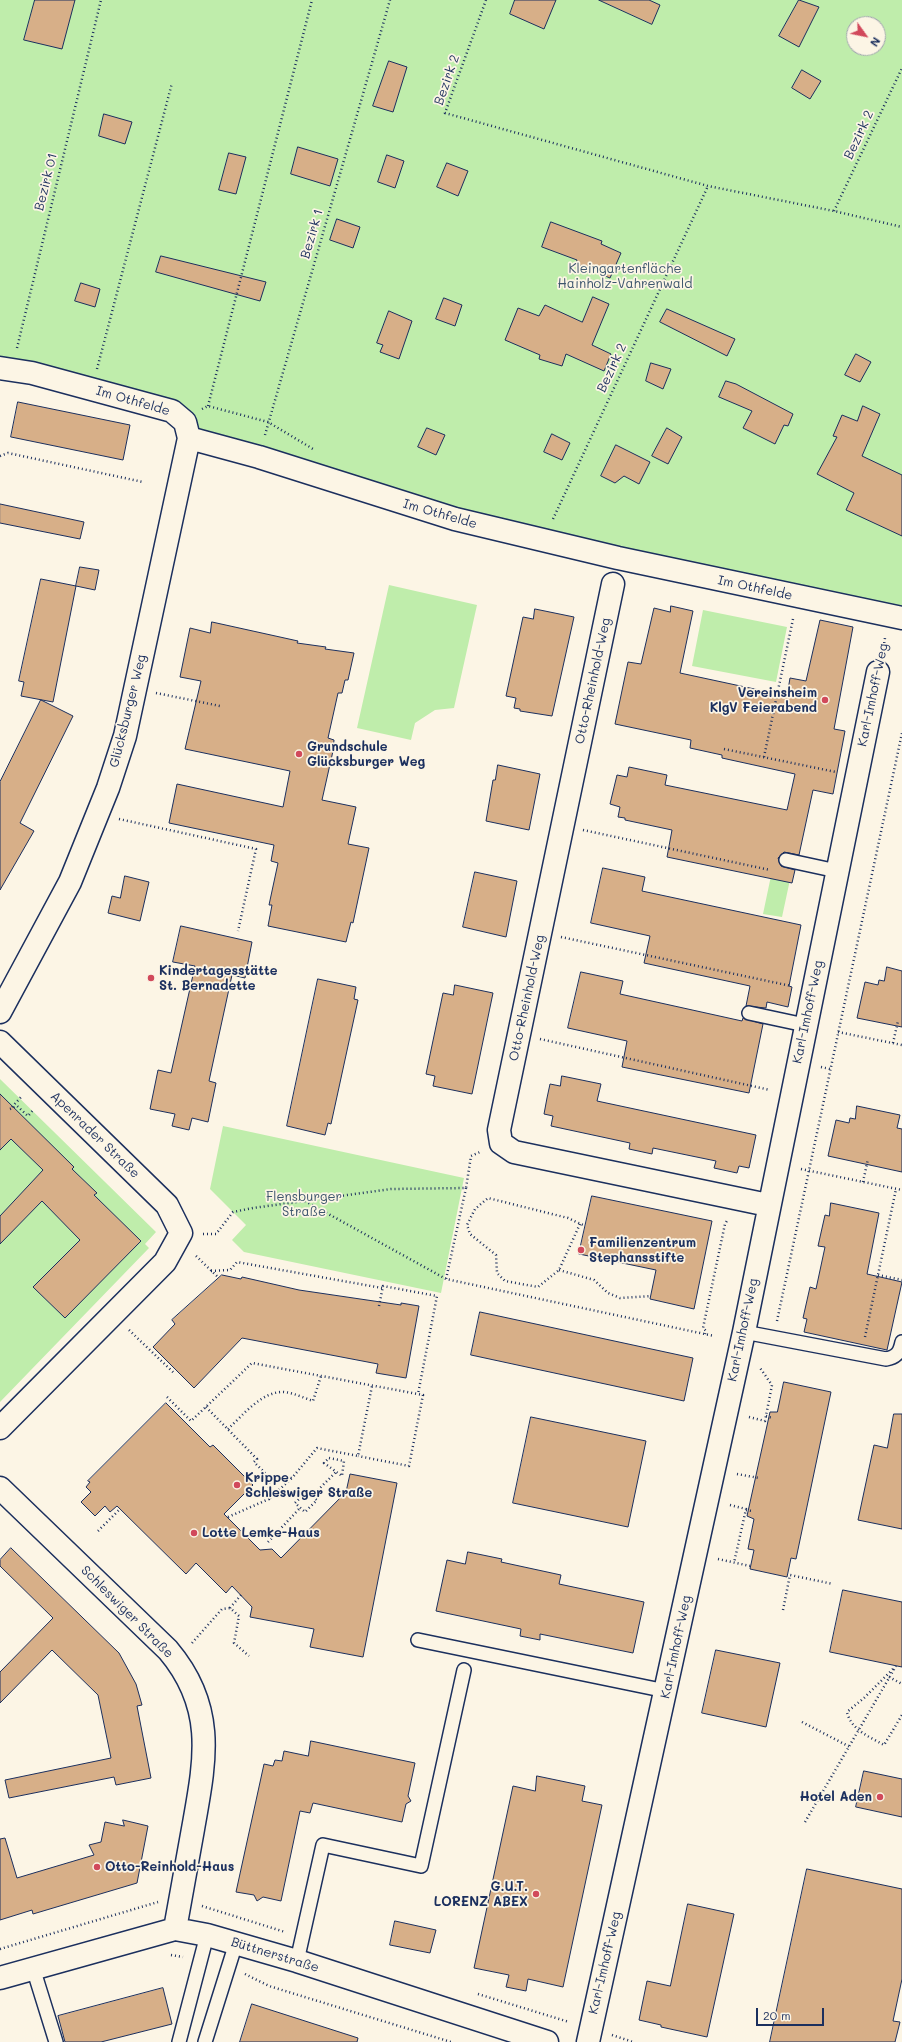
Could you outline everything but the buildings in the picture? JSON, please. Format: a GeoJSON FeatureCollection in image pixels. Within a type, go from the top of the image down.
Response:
{"type":"FeatureCollection","features":[{"type":"Feature","properties":{"kind":"street","name":"Im Othfelde"},"geometry":{"type":"LineString","coordinates":[[6,368],[32,373],[172,411],[185,422],[189,438],[258,457],[454,519],[545,542],[896,617]]}},
{"type":"Feature","properties":{"kind":"street","name":"Glücksburger Weg"},"geometry":{"type":"LineString","coordinates":[[0,1012],[70,882],[98,815],[125,736],[189,438]]}},
{"type":"Feature","properties":{"kind":"street","name":"Otto-Rheinhold-Weg"},"geometry":{"type":"LineString","coordinates":[[613,584],[499,1130],[501,1143],[514,1152],[768,1205]]}},
{"type":"Feature","properties":{"kind":"street","name":"Karl-Imhoff-Weg"},"geometry":{"type":"LineString","coordinates":[[588,2042],[744,1332],[776,1164],[878,672]]}},
{"type":"Feature","properties":{"kind":"street","name":"Apenrader Straße"},"geometry":{"type":"LineString","coordinates":[[0,1042],[167,1205],[181,1233],[165,1262],[112,1314]]}},
{"type":"Feature","properties":{"kind":"street"},"geometry":{"type":"LineString","coordinates":[[0,1428],[112,1314]]}},
{"type":"Feature","properties":{"kind":"street","name":"Schleswiger Straße"},"geometry":{"type":"LineString","coordinates":[[0,1488],[176,1660],[197,1699],[205,1742],[202,1778],[175,1928]]}},
{"type":"Feature","properties":{"kind":"street","name":"Büttnerstraße"},"geometry":{"type":"LineString","coordinates":[[0,1978],[175,1928],[207,1935],[297,1961],[547,2042]]}},
{"type":"Feature","properties":{"kind":"lane"},"geometry":{"type":"LineString","coordinates":[[786,860],[837,871]]}},
{"type":"Feature","properties":{"kind":"lane"},"geometry":{"type":"LineString","coordinates":[[749,1013],[805,1025]]}},
{"type":"Feature","properties":{"kind":"lane"},"geometry":{"type":"LineString","coordinates":[[744,1332],[886,1359],[893,1358],[900,1352],[902,1342]]}},
{"type":"Feature","properties":{"kind":"lane"},"geometry":{"type":"LineString","coordinates":[[418,1640],[666,1691]]}},
{"type":"Feature","properties":{"kind":"lane"},"geometry":{"type":"LineString","coordinates":[[297,1961],[323,1845],[421,1866],[464,1670]]}},
{"type":"Feature","properties":{"kind":"lane"},"geometry":{"type":"LineString","coordinates":[[179,2042],[207,1935]]}},
{"type":"Feature","properties":{"kind":"lane"},"geometry":{"type":"LineString","coordinates":[[205,2042],[236,1943]]}},
{"type":"Feature","properties":{"kind":"lane"},"geometry":{"type":"LineString","coordinates":[[33,1968],[56,2042]]}},
{"type":"Feature","properties":{"kind":"path","name":"Bezirk 01"},"geometry":{"type":"LineString","coordinates":[[6,368],[101,0]]}},
{"type":"Feature","properties":{"kind":"path"},"geometry":{"type":"LineString","coordinates":[[208,406],[312,0]]}},
{"type":"Feature","properties":{"kind":"path","name":"Bezirk 1"},"geometry":{"type":"LineString","coordinates":[[258,457],[390,0]]}},
{"type":"Feature","properties":{"kind":"path","name":"Bezirk 2"},"geometry":{"type":"LineString","coordinates":[[486,0],[445,113],[708,186],[834,211],[902,227]]}},
{"type":"Feature","properties":{"kind":"path","name":"Bezirk 2"},"geometry":{"type":"LineString","coordinates":[[834,211],[902,68]]}},
{"type":"Feature","properties":{"kind":"path"},"geometry":{"type":"LineString","coordinates":[[92,389],[172,83]]}},
{"type":"Feature","properties":{"kind":"path","name":"Bezirk 2"},"geometry":{"type":"LineString","coordinates":[[545,542],[550,527],[708,186]]}},
{"type":"Feature","properties":{"kind":"path"},"geometry":{"type":"LineString","coordinates":[[0,456],[8,453],[143,482]]}},
{"type":"Feature","properties":{"kind":"path"},"geometry":{"type":"LineString","coordinates":[[764,757],[798,596]]}},
{"type":"Feature","properties":{"kind":"path","name":"Karl-Imhoff-Weg"},"geometry":{"type":"LineString","coordinates":[[878,672],[896,617]]}},
{"type":"Feature","properties":{"kind":"path"},"geometry":{"type":"LineString","coordinates":[[135,688],[220,706]]}},
{"type":"Feature","properties":{"kind":"path"},"geometry":{"type":"LineString","coordinates":[[773,1338],[902,733]]}},
{"type":"Feature","properties":{"kind":"path"},"geometry":{"type":"LineString","coordinates":[[724,749],[842,773]]}},
{"type":"Feature","properties":{"kind":"path"},"geometry":{"type":"LineString","coordinates":[[98,815],[256,849],[238,931]]}},
{"type":"Feature","properties":{"kind":"path"},"geometry":{"type":"LineString","coordinates":[[575,828],[774,870]]}},
{"type":"Feature","properties":{"kind":"path"},"geometry":{"type":"LineString","coordinates":[[560,937],[798,987]]}},
{"type":"Feature","properties":{"kind":"path"},"geometry":{"type":"LineString","coordinates":[[893,1043],[898,1021]]}},
{"type":"Feature","properties":{"kind":"path"},"geometry":{"type":"LineString","coordinates":[[838,1032],[902,1045]]}},
{"type":"Feature","properties":{"kind":"path"},"geometry":{"type":"LineString","coordinates":[[538,1039],[776,1091]]}},
{"type":"Feature","properties":{"kind":"path"},"geometry":{"type":"LineString","coordinates":[[22,1097],[10,1109],[17,1106],[28,1116],[34,1109]]}},
{"type":"Feature","properties":{"kind":"path"},"geometry":{"type":"LineString","coordinates":[[446,1279],[466,1188],[471,1156]]}},
{"type":"Feature","properties":{"kind":"path"},"geometry":{"type":"LineString","coordinates":[[863,1182],[868,1159]]}},
{"type":"Feature","properties":{"kind":"path"},"geometry":{"type":"LineString","coordinates":[[776,1164],[902,1190]]}},
{"type":"Feature","properties":{"kind":"path"},"geometry":{"type":"LineString","coordinates":[[216,1234],[233,1212],[391,1189],[466,1188]]}},
{"type":"Feature","properties":{"kind":"path"},"geometry":{"type":"LineString","coordinates":[[862,1355],[896,1189]]}},
{"type":"Feature","properties":{"kind":"path"},"geometry":{"type":"LineString","coordinates":[[580,1224],[559,1270],[538,1287],[505,1281],[497,1273],[496,1255],[470,1234],[468,1225],[475,1209],[488,1198],[568,1218],[585,1226]]}},
{"type":"Feature","properties":{"kind":"path"},"geometry":{"type":"LineString","coordinates":[[305,1201],[446,1279],[714,1336]]}},
{"type":"Feature","properties":{"kind":"path"},"geometry":{"type":"LineString","coordinates":[[705,1334],[706,1331],[703,1328],[725,1224],[729,1218]]}},
{"type":"Feature","properties":{"kind":"path"},"geometry":{"type":"LineString","coordinates":[[196,1256],[219,1278]]}},
{"type":"Feature","properties":{"kind":"path"},"geometry":{"type":"LineString","coordinates":[[211,1271],[230,1270],[238,1262],[382,1288],[383,1286],[436,1296],[418,1394]]}},
{"type":"Feature","properties":{"kind":"path"},"geometry":{"type":"LineString","coordinates":[[559,1270],[594,1280],[608,1293],[620,1298],[651,1296]]}},
{"type":"Feature","properties":{"kind":"path"},"geometry":{"type":"LineString","coordinates":[[878,1275],[902,1280]]}},
{"type":"Feature","properties":{"kind":"path"},"geometry":{"type":"LineString","coordinates":[[379,1306],[382,1288]]}},
{"type":"Feature","properties":{"kind":"path"},"geometry":{"type":"LineString","coordinates":[[112,1314],[175,1374]]}},
{"type":"Feature","properties":{"kind":"path"},"geometry":{"type":"LineString","coordinates":[[167,1397],[191,1421],[252,1363],[423,1395],[409,1466],[317,1448],[292,1478],[270,1499],[228,1517]]}},
{"type":"Feature","properties":{"kind":"path"},"geometry":{"type":"LineString","coordinates":[[750,1417],[765,1421],[772,1385],[760,1368]]}},
{"type":"Feature","properties":{"kind":"path"},"geometry":{"type":"LineString","coordinates":[[228,1429],[249,1409],[273,1393],[284,1392],[313,1401],[321,1376]]}},
{"type":"Feature","properties":{"kind":"path"},"geometry":{"type":"LineString","coordinates":[[358,1456],[372,1386]]}},
{"type":"Feature","properties":{"kind":"path"},"geometry":{"type":"LineString","coordinates":[[206,1407],[257,1459],[254,1462],[269,1477],[270,1499]]}},
{"type":"Feature","properties":{"kind":"path"},"geometry":{"type":"LineString","coordinates":[[766,1416],[772,1418]]}},
{"type":"Feature","properties":{"kind":"path"},"geometry":{"type":"LineString","coordinates":[[330,1458],[344,1461],[342,1476],[324,1463],[330,1458],[331,1451]]}},
{"type":"Feature","properties":{"kind":"path"},"geometry":{"type":"LineString","coordinates":[[312,1496],[336,1472]]}},
{"type":"Feature","properties":{"kind":"path"},"geometry":{"type":"LineString","coordinates":[[737,1474],[759,1478]]}},
{"type":"Feature","properties":{"kind":"path"},"geometry":{"type":"LineString","coordinates":[[269,1477],[292,1478]]}},
{"type":"Feature","properties":{"kind":"path"},"geometry":{"type":"LineString","coordinates":[[307,1491],[312,1496],[317,1500],[304,1512],[295,1503],[307,1491]]}},
{"type":"Feature","properties":{"kind":"path"},"geometry":{"type":"LineString","coordinates":[[730,1505],[752,1511]]}},
{"type":"Feature","properties":{"kind":"path"},"geometry":{"type":"LineString","coordinates":[[268,1542],[300,1508]]}},
{"type":"Feature","properties":{"kind":"path"},"geometry":{"type":"LineString","coordinates":[[98,1531],[120,1509]]}},
{"type":"Feature","properties":{"kind":"path"},"geometry":{"type":"LineString","coordinates":[[734,1563],[746,1510]]}},
{"type":"Feature","properties":{"kind":"path"},"geometry":{"type":"LineString","coordinates":[[718,1559],[750,1566]]}},
{"type":"Feature","properties":{"kind":"path"},"geometry":{"type":"LineString","coordinates":[[783,1610],[790,1575],[832,1584]]}},
{"type":"Feature","properties":{"kind":"path"},"geometry":{"type":"LineString","coordinates":[[176,1660],[222,1609],[230,1608],[241,1595]]}},
{"type":"Feature","properties":{"kind":"path"},"geometry":{"type":"LineString","coordinates":[[230,1608],[239,1616],[234,1643],[248,1656]]}},
{"type":"Feature","properties":{"kind":"path"},"geometry":{"type":"LineString","coordinates":[[805,1822],[850,1747],[859,1730],[889,1677],[896,1666],[864,1698],[847,1712],[849,1721],[859,1730],[884,1745],[902,1715]]}},
{"type":"Feature","properties":{"kind":"path"},"geometry":{"type":"LineString","coordinates":[[889,1677],[902,1684]]}},
{"type":"Feature","properties":{"kind":"path"},"geometry":{"type":"LineString","coordinates":[[802,1722],[850,1747]]}},
{"type":"Feature","properties":{"kind":"green space","name":"Kleingartenfläche Hainholz-Vahrenwald"},"geometry":{"type":"Polygon","coordinates":[[[0,0],[902,0],[902,618],[618,558],[189,438],[185,422],[0,368],[0,0]]]}},
{"type":"Feature","properties":{"kind":"green space"},"geometry":{"type":"Polygon","coordinates":[[[389,585],[477,605],[454,708],[435,710],[415,723],[411,740],[357,728],[389,585]]]}},
{"type":"Feature","properties":{"kind":"green space"},"geometry":{"type":"Polygon","coordinates":[[[703,610],[787,627],[776,682],[692,666],[703,610]]]}},
{"type":"Feature","properties":{"kind":"green space"},"geometry":{"type":"Polygon","coordinates":[[[772,871],[791,875],[782,917],[763,914],[772,871]]]}},
{"type":"Feature","properties":{"kind":"green space"},"geometry":{"type":"Polygon","coordinates":[[[0,1079],[156,1232],[145,1244],[149,1248],[0,1402],[0,1079]]]}},
{"type":"Feature","properties":{"kind":"green space","name":"Flensburger Straße"},"geometry":{"type":"Polygon","coordinates":[[[223,1126],[464,1178],[441,1293],[244,1252],[232,1240],[246,1225],[210,1189],[223,1126]]]}},
{"type":"Feature","properties":{"kind":"place","name":"Vereinsheim KlgV Feierabend"},"geometry":{"type":"Point","coordinates":[825,700]}},
{"type":"Feature","properties":{"kind":"place","name":"Grundschule Glücksburger Weg"},"geometry":{"type":"Point","coordinates":[299,754]}},
{"type":"Feature","properties":{"kind":"place","name":"Kindertagesstätte St. Bernadette"},"geometry":{"type":"Point","coordinates":[151,978]}},
{"type":"Feature","properties":{"kind":"place","name":"Familienzentrum Stephansstifte"},"geometry":{"type":"Point","coordinates":[581,1250]}},
{"type":"Feature","properties":{"kind":"place","name":"Krippe Schleswiger Straße"},"geometry":{"type":"Point","coordinates":[237,1485]}},
{"type":"Feature","properties":{"kind":"place","name":"Lotte Lemke-Haus"},"geometry":{"type":"Point","coordinates":[194,1533]}},
{"type":"Feature","properties":{"kind":"place","name":"Hotel Aden"},"geometry":{"type":"Point","coordinates":[880,1797]}},
{"type":"Feature","properties":{"kind":"place","name":"Otto-Reinhold-Haus"},"geometry":{"type":"Point","coordinates":[97,1867]}},
{"type":"Feature","properties":{"kind":"place","name":"G.U.T. LORENZ ABEX"},"geometry":{"type":"Point","coordinates":[536,1894]}}]}
